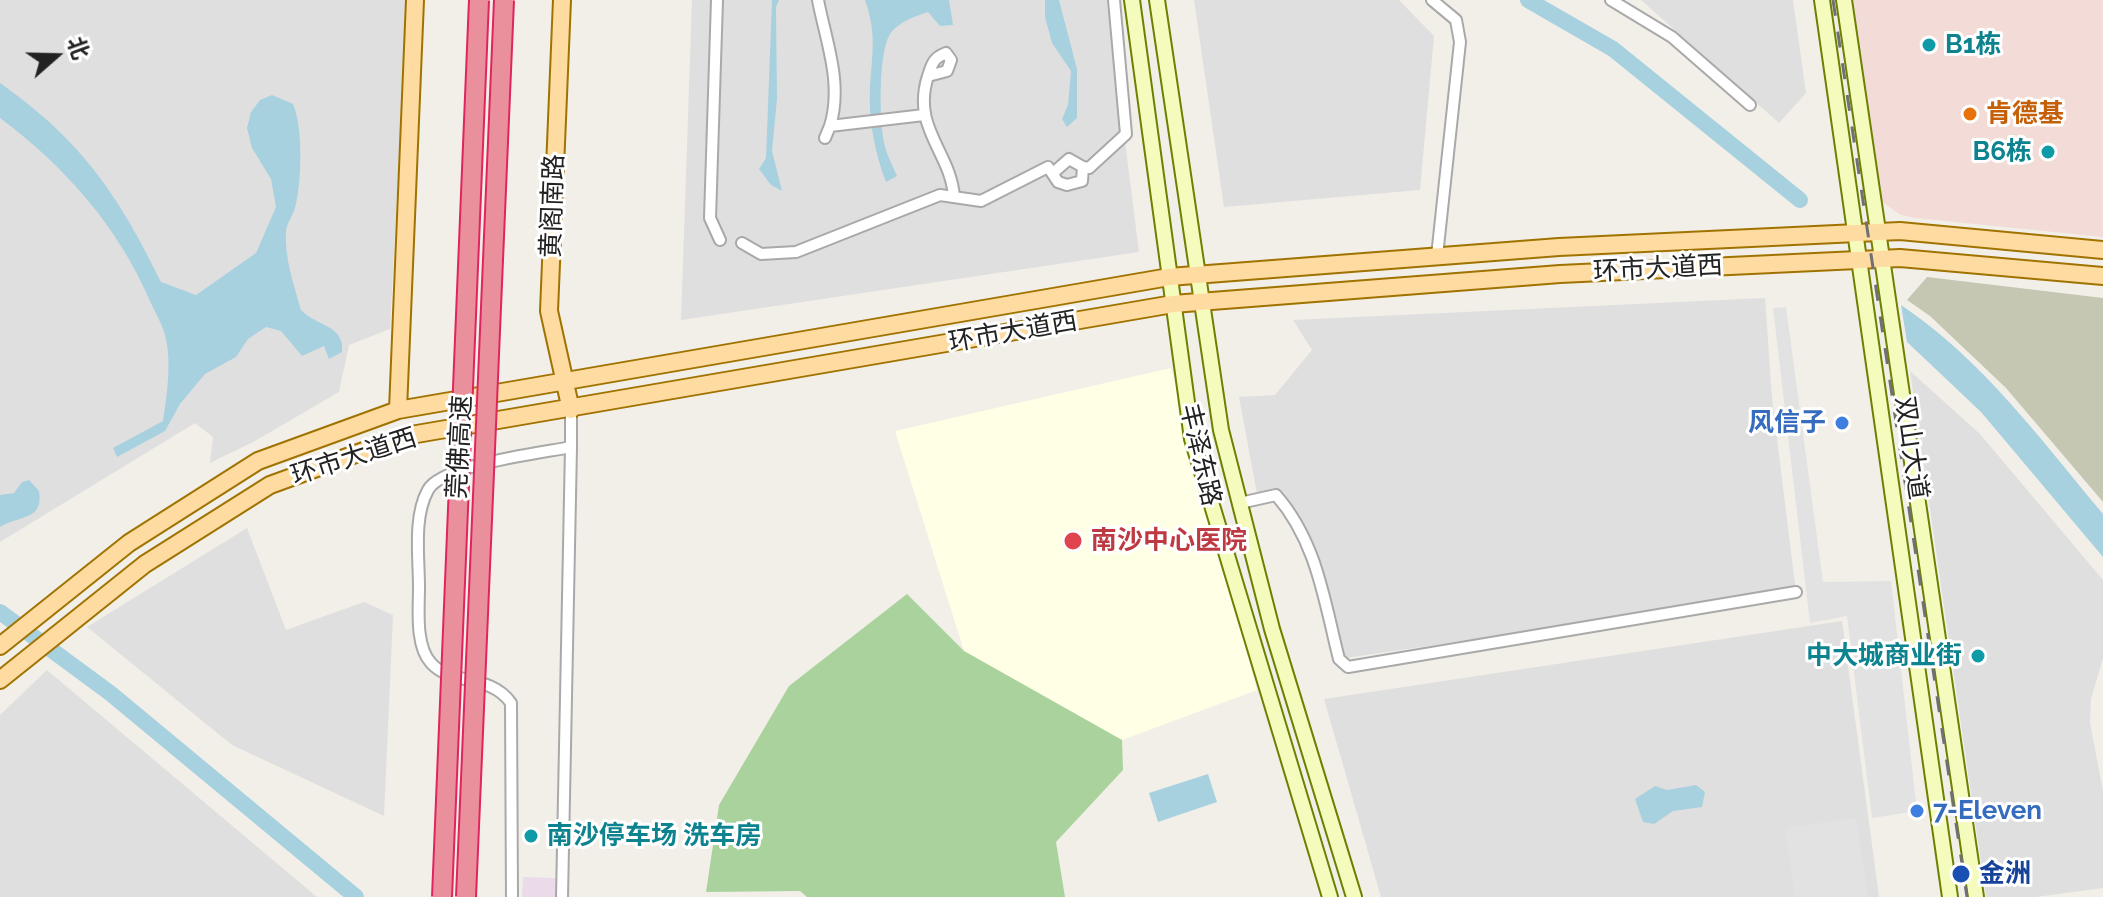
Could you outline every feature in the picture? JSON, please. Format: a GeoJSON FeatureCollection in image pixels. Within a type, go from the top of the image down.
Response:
{"type":"FeatureCollection","features":[{"type":"Feature","properties":{"kind":"highway","name":"莞佛高速"},"geometry":{"type":"LineString","coordinates":[[442,897],[479,0]]}},
{"type":"Feature","properties":{"kind":"highway","name":"莞佛高速"},"geometry":{"type":"LineString","coordinates":[[466,897],[504,0]]}},
{"type":"Feature","properties":{"kind":"main road"},"geometry":{"type":"LineString","coordinates":[[398,410],[415,0]]}},
{"type":"Feature","properties":{"kind":"main road","name":"黄阁南路"},"geometry":{"type":"LineString","coordinates":[[562,0],[549,311],[556,354],[567,383],[571,410]]}},
{"type":"Feature","properties":{"kind":"main road","name":"丰泽东路"},"geometry":{"type":"LineString","coordinates":[[1132,0],[1192,439],[1330,897]]}},
{"type":"Feature","properties":{"kind":"main road","name":"丰泽东路"},"geometry":{"type":"LineString","coordinates":[[1157,0],[1221,430],[1272,629],[1354,897]]}},
{"type":"Feature","properties":{"kind":"main road","name":"双山大道"},"geometry":{"type":"LineString","coordinates":[[1822,0],[1950,897]]}},
{"type":"Feature","properties":{"kind":"main road","name":"双山大道"},"geometry":{"type":"LineString","coordinates":[[1844,0],[1976,897]]}},
{"type":"Feature","properties":{"kind":"main road","name":"环市大道西"},"geometry":{"type":"LineString","coordinates":[[0,646],[129,543],[258,461],[398,410],[1169,277],[1559,247],[1880,232],[2103,250]]}},
{"type":"Feature","properties":{"kind":"main road","name":"环市大道西"},"geometry":{"type":"LineString","coordinates":[[0,680],[145,564],[270,485],[405,436],[1202,301],[1560,274],[1883,259],[2103,276]]}},
{"type":"Feature","properties":{"kind":"street"},"geometry":{"type":"LineString","coordinates":[[717,0],[710,218],[720,240]]}},
{"type":"Feature","properties":{"kind":"street"},"geometry":{"type":"LineString","coordinates":[[817,0],[834,70],[835,98],[825,138]]}},
{"type":"Feature","properties":{"kind":"street"},"geometry":{"type":"LineString","coordinates":[[1053,173],[1069,159],[1089,168],[1126,134],[1114,0]]}},
{"type":"Feature","properties":{"kind":"street"},"geometry":{"type":"LineString","coordinates":[[1432,0],[1456,20],[1460,42],[1437,256]]}},
{"type":"Feature","properties":{"kind":"street"},"geometry":{"type":"LineString","coordinates":[[1611,0],[1672,37],[1750,105]]}},
{"type":"Feature","properties":{"kind":"street"},"geometry":{"type":"LineString","coordinates":[[928,76],[923,86],[924,115],[930,136],[953,179],[954,197]]}},
{"type":"Feature","properties":{"kind":"street"},"geometry":{"type":"LineString","coordinates":[[830,126],[891,116],[924,115]]}},
{"type":"Feature","properties":{"kind":"street"},"geometry":{"type":"LineString","coordinates":[[742,243],[761,254],[796,252],[903,206],[940,195],[981,201],[1048,167],[1058,182],[1075,183],[1082,181],[1083,167]]}},
{"type":"Feature","properties":{"kind":"street"},"geometry":{"type":"LineString","coordinates":[[562,897],[571,410]]}},
{"type":"Feature","properties":{"kind":"street"},"geometry":{"type":"LineString","coordinates":[[512,897],[511,703],[504,693],[490,684],[439,670],[429,662],[419,619],[419,525],[428,490],[448,473],[571,447]]}},
{"type":"Feature","properties":{"kind":"street"},"geometry":{"type":"LineString","coordinates":[[1240,503],[1276,495],[1294,516],[1312,550],[1339,659],[1348,667],[1796,592]]}},
{"type":"Feature","properties":{"kind":"shaded area"},"geometry":{"type":"Polygon","coordinates":[[[0,0],[407,0],[390,329],[349,345],[339,392],[255,441],[210,463],[213,437],[195,423],[0,542],[0,0]]]}},
{"type":"Feature","properties":{"kind":"shaded area"},"geometry":{"type":"Polygon","coordinates":[[[692,0],[1107,0],[1139,252],[681,320],[692,0]]]}},
{"type":"Feature","properties":{"kind":"shaded area"},"geometry":{"type":"Polygon","coordinates":[[[1194,0],[1399,0],[1434,36],[1420,190],[1224,207],[1194,0]]]}},
{"type":"Feature","properties":{"kind":"shaded area"},"geometry":{"type":"Polygon","coordinates":[[[1641,0],[1793,0],[1806,93],[1779,123],[1641,0]]]}},
{"type":"Feature","properties":{"kind":"shaded area"},"geometry":{"type":"Polygon","coordinates":[[[1850,0],[2103,0],[2103,237],[1915,218],[1901,215],[1882,202],[1850,0]]]}},
{"type":"Feature","properties":{"kind":"shaded area"},"geometry":{"type":"Polygon","coordinates":[[[1927,277],[2103,298],[2103,502],[2006,388],[1930,316],[1907,300],[1927,277]]]}},
{"type":"Feature","properties":{"kind":"shaded area"},"geometry":{"type":"Polygon","coordinates":[[[1765,298],[1772,398],[1796,592],[1339,659],[1304,535],[1276,495],[1258,499],[1239,397],[1275,395],[1312,350],[1293,320],[1765,298]]]}},
{"type":"Feature","properties":{"kind":"shaded area"},"geometry":{"type":"Polygon","coordinates":[[[1786,307],[1823,582],[1891,581],[1917,811],[1872,818],[1847,616],[1810,623],[1773,308],[1786,307]]]}},
{"type":"Feature","properties":{"kind":"shaded area","name":"南沙中心医院"},"geometry":{"type":"Polygon","coordinates":[[[1171,368],[1257,690],[1122,740],[964,651],[895,431],[1171,368]]]}},
{"type":"Feature","properties":{"kind":"shaded area"},"geometry":{"type":"Polygon","coordinates":[[[1910,371],[1980,434],[2103,580],[2103,658],[2091,699],[2090,723],[2103,791],[2103,888],[2036,897],[1986,897],[1910,371]]]}},
{"type":"Feature","properties":{"kind":"shaded area"},"geometry":{"type":"Polygon","coordinates":[[[247,528],[286,630],[364,602],[393,615],[384,816],[232,745],[87,627],[247,528]]]}},
{"type":"Feature","properties":{"kind":"shaded area"},"geometry":{"type":"Polygon","coordinates":[[[1842,621],[1879,897],[1381,897],[1324,699],[1842,621]]]}},
{"type":"Feature","properties":{"kind":"shaded area"},"geometry":{"type":"Polygon","coordinates":[[[47,670],[317,897],[0,897],[0,715],[47,670]]]}},
{"type":"Feature","properties":{"kind":"shaded area"},"geometry":{"type":"Polygon","coordinates":[[[1856,818],[1868,897],[1795,897],[1785,828],[1856,818]]]}},
{"type":"Feature","properties":{"kind":"shaded area"},"geometry":{"type":"Polygon","coordinates":[[[523,877],[558,878],[557,897],[522,897],[523,877]]]}},
{"type":"Feature","properties":{"kind":"green space"},"geometry":{"type":"Polygon","coordinates":[[[907,594],[964,651],[1122,740],[1123,770],[1056,842],[1065,897],[807,897],[800,891],[706,892],[719,805],[789,686],[907,594]]]}},
{"type":"Feature","properties":{"kind":"water"},"geometry":{"type":"Polygon","coordinates":[[[772,0],[779,0],[776,7],[777,99],[772,151],[782,191],[771,185],[759,169],[766,158],[772,0]]]}},
{"type":"Feature","properties":{"kind":"water"},"geometry":{"type":"Polygon","coordinates":[[[865,0],[949,0],[953,25],[940,26],[928,12],[902,23],[893,30],[886,43],[881,89],[882,123],[885,147],[897,176],[886,182],[871,124],[872,34],[865,0]]]}},
{"type":"Feature","properties":{"kind":"water"},"geometry":{"type":"Polygon","coordinates":[[[1045,0],[1059,0],[1077,69],[1077,118],[1067,127],[1062,119],[1068,105],[1071,71],[1052,43],[1045,17],[1045,0]]]}},
{"type":"Feature","properties":{"kind":"water"},"geometry":{"type":"Polygon","coordinates":[[[0,83],[53,126],[95,171],[113,195],[161,282],[196,295],[256,253],[276,207],[271,179],[252,148],[247,128],[251,112],[260,100],[272,95],[293,104],[299,126],[300,170],[295,208],[286,231],[288,261],[301,310],[339,336],[342,352],[329,359],[324,346],[302,356],[281,331],[266,327],[248,339],[236,357],[205,374],[180,404],[165,431],[117,457],[113,448],[163,421],[168,367],[164,331],[122,247],[87,199],[46,157],[0,118],[0,83]]]}},
{"type":"Feature","properties":{"kind":"water"},"geometry":{"type":"Polygon","coordinates":[[[1901,305],[1930,326],[1984,375],[2103,514],[2103,557],[1981,412],[1907,342],[1901,305]]]}},
{"type":"Feature","properties":{"kind":"water"},"geometry":{"type":"Polygon","coordinates":[[[29,480],[39,491],[38,508],[28,516],[0,527],[0,495],[14,493],[22,482],[29,480]]]}},
{"type":"Feature","properties":{"kind":"water"},"geometry":{"type":"Polygon","coordinates":[[[1208,774],[1217,802],[1158,822],[1149,793],[1208,774]]]}},
{"type":"Feature","properties":{"kind":"water"},"geometry":{"type":"Polygon","coordinates":[[[1696,785],[1705,792],[1702,807],[1673,811],[1654,824],[1643,822],[1635,799],[1655,786],[1667,790],[1696,785]]]}},
{"type":"Feature","properties":{"kind":"waterway"},"geometry":{"type":"LineString","coordinates":[[1528,0],[1613,49],[1800,200]]}},
{"type":"Feature","properties":{"kind":"waterway"},"geometry":{"type":"LineString","coordinates":[[0,612],[110,693],[356,897]]}},
{"type":"Feature","properties":{"kind":"railway"},"geometry":{"type":"LineString","coordinates":[[1833,0],[1967,897]]}},
{"type":"Feature","properties":{"kind":"place","name":"B1栋"},"geometry":{"type":"Point","coordinates":[1929,45]}},
{"type":"Feature","properties":{"kind":"place","name":"肯德基"},"geometry":{"type":"Point","coordinates":[1970,114]}},
{"type":"Feature","properties":{"kind":"place","name":"B6栋"},"geometry":{"type":"Point","coordinates":[2048,152]}},
{"type":"Feature","properties":{"kind":"place","name":"风信子"},"geometry":{"type":"Point","coordinates":[1842,423]}},
{"type":"Feature","properties":{"kind":"place","name":"南沙中心医院"},"geometry":{"type":"Point","coordinates":[1073,541]}},
{"type":"Feature","properties":{"kind":"place","name":"中大城商业街"},"geometry":{"type":"Point","coordinates":[1978,656]}},
{"type":"Feature","properties":{"kind":"place","name":"7-Eleven"},"geometry":{"type":"Point","coordinates":[1917,811]}},
{"type":"Feature","properties":{"kind":"place","name":"南沙停车场 洗车房"},"geometry":{"type":"Point","coordinates":[531,836]}},
{"type":"Feature","properties":{"kind":"place","name":"金洲"},"geometry":{"type":"Point","coordinates":[1961,874]}}]}
